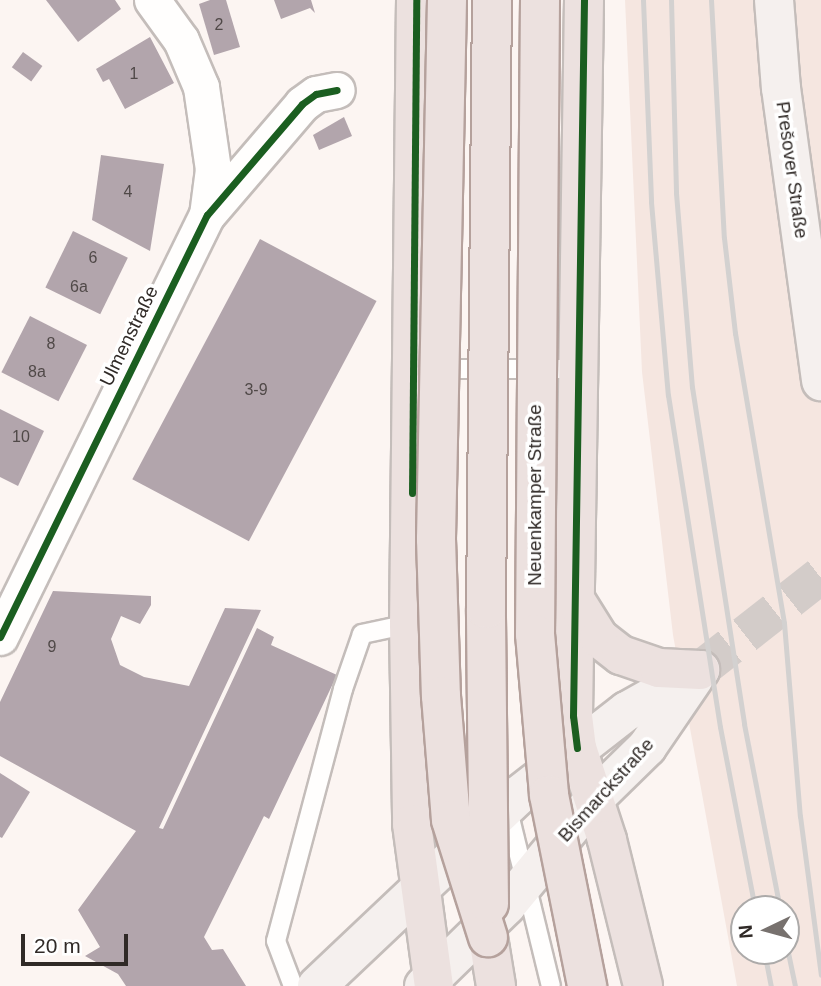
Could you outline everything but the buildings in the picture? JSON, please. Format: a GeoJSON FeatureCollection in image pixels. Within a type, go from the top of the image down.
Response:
{"type":"FeatureCollection","features":[{"type":"Feature","properties":{"kind":"main road"},"geometry":{"type":"LineString","coordinates":[[416,0],[414,369],[409,624],[412,824],[434,984]]}},
{"type":"Feature","properties":{"kind":"main road"},"geometry":{"type":"LineString","coordinates":[[447,0],[436,539],[441,696],[451,820],[488,937],[496,986]]}},
{"type":"Feature","properties":{"kind":"main road"},"geometry":{"type":"LineString","coordinates":[[488,937],[486,608],[492,0]]}},
{"type":"Feature","properties":{"kind":"main road","name":"Neuenkamper Straße"},"geometry":{"type":"LineString","coordinates":[[540,0],[536,646],[549,795],[587,986]]}},
{"type":"Feature","properties":{"kind":"main road"},"geometry":{"type":"LineString","coordinates":[[584,0],[573,716],[578,748],[596,798],[643,986]]}},
{"type":"Feature","properties":{"kind":"main road","name":"Prešover Straße"},"geometry":{"type":"LineString","coordinates":[[775,0],[782,102],[821,381]]}},
{"type":"Feature","properties":{"kind":"main road"},"geometry":{"type":"LineString","coordinates":[[576,601],[599,638],[621,655],[659,667],[700,670]]}},
{"type":"Feature","properties":{"kind":"main road","name":"Bismarckstraße"},"geometry":{"type":"LineString","coordinates":[[317,986],[507,805],[627,711],[700,670]]}},
{"type":"Feature","properties":{"kind":"main road","name":"Bismarckstraße"},"geometry":{"type":"LineString","coordinates":[[434,984],[526,884],[596,798],[647,747],[700,670]]}},
{"type":"Feature","properties":{"kind":"street"},"geometry":{"type":"LineString","coordinates":[[152,0],[181,40],[201,87],[213,170],[207,215]]}},
{"type":"Feature","properties":{"kind":"street","name":"Ulmenstraße"},"geometry":{"type":"LineString","coordinates":[[0,637],[207,215],[302,104],[316,94],[337,90]]}},
{"type":"Feature","properties":{"kind":"lane"},"geometry":{"type":"LineString","coordinates":[[414,369],[578,369]]}},
{"type":"Feature","properties":{"kind":"lane"},"geometry":{"type":"LineString","coordinates":[[293,986],[276,942],[343,689],[362,634],[409,624]]}},
{"type":"Feature","properties":{"kind":"lane"},"geometry":{"type":"LineString","coordinates":[[507,805],[551,986]]}},
{"type":"Feature","properties":{"kind":"shaded area"},"geometry":{"type":"Polygon","coordinates":[[[625,0],[821,0],[821,986],[737,986],[733,965],[800,965],[800,895],[730,895],[730,948],[673,635],[642,372],[625,0]]]}},
{"type":"Feature","properties":{"kind":"tunnel"},"geometry":{"type":"LineString","coordinates":[[700,670],[821,575]]}},
{"type":"Feature","properties":{"kind":"railway"},"geometry":{"type":"LineString","coordinates":[[643,0],[651,202],[668,395],[720,727],[752,895]]}},
{"type":"Feature","properties":{"kind":"railway"},"geometry":{"type":"LineString","coordinates":[[671,0],[676,193],[692,387],[744,724],[777,895]]}},
{"type":"Feature","properties":{"kind":"railway"},"geometry":{"type":"LineString","coordinates":[[711,0],[724,238],[735,333],[784,623],[800,816],[821,975]]}},
{"type":"Feature","properties":{"kind":"railway"},"geometry":{"type":"LineString","coordinates":[[767,965],[771,986]]}},
{"type":"Feature","properties":{"kind":"railway"},"geometry":{"type":"LineString","coordinates":[[791,965],[795,986]]}},
{"type":"Feature","properties":{"kind":"cycle path"},"geometry":{"type":"LineString","coordinates":[[412,493],[416,0]]}},
{"type":"Feature","properties":{"kind":"cycle path"},"geometry":{"type":"LineString","coordinates":[[577,748],[573,716],[584,0]]}},
{"type":"Feature","properties":{"kind":"cycle path"},"geometry":{"type":"LineString","coordinates":[[0,637],[207,215],[302,104],[316,94],[337,90]]}}]}
